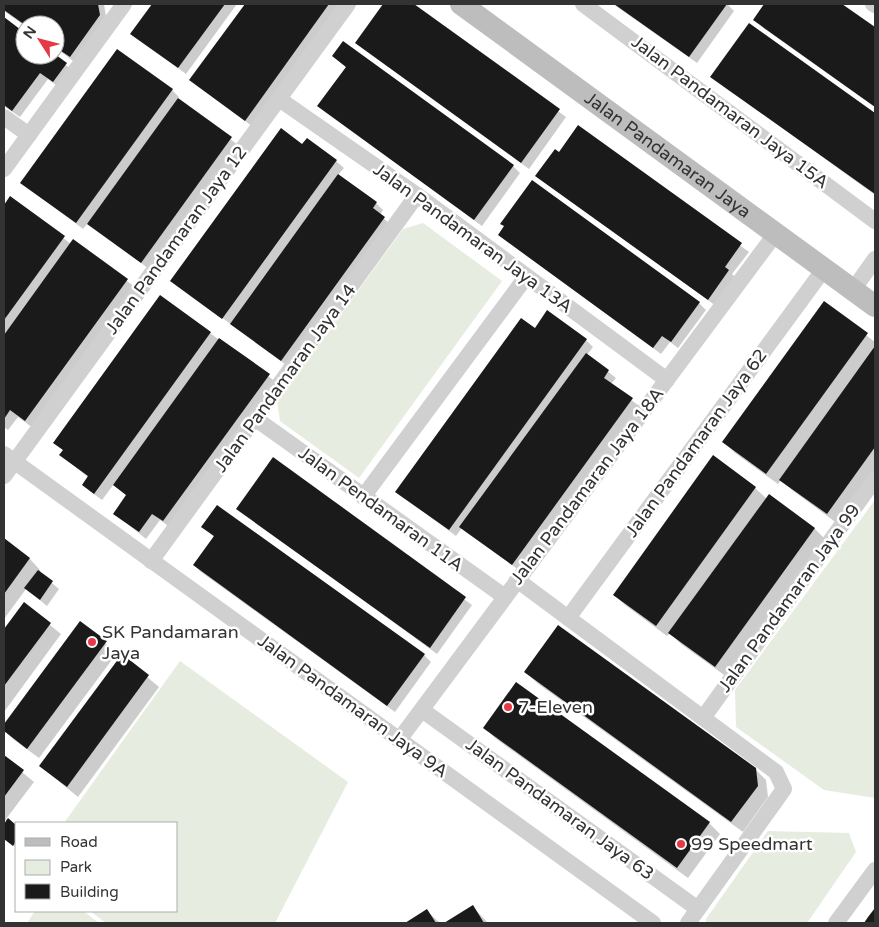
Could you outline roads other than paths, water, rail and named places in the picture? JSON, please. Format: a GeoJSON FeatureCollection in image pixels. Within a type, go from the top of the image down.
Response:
{"type":"FeatureCollection","features":[{"type":"Feature","properties":{"kind":"main road","name":"Jalan Pandamaran Jaya"},"geometry":{"type":"LineString","coordinates":[[461,4],[875,306]]}},
{"type":"Feature","properties":{"kind":"street"},"geometry":{"type":"LineString","coordinates":[[4,169],[124,4]]}},
{"type":"Feature","properties":{"kind":"street","name":"Jalan Pandamaran Jaya 12"},"geometry":{"type":"LineString","coordinates":[[4,476],[9,458],[279,99],[348,4]]}},
{"type":"Feature","properties":{"kind":"street","name":"Jalan Pandamaran Jaya 15A"},"geometry":{"type":"LineString","coordinates":[[583,4],[875,221]]}},
{"type":"Feature","properties":{"kind":"street","name":"Jalan Pandamaran Jaya 13A"},"geometry":{"type":"LineString","coordinates":[[279,99],[417,195],[667,380]]}},
{"type":"Feature","properties":{"kind":"street"},"geometry":{"type":"LineString","coordinates":[[4,117],[29,135]]}},
{"type":"Feature","properties":{"kind":"street","name":"Jalan Pandamaran Jaya 14"},"geometry":{"type":"LineString","coordinates":[[151,561],[417,195]]}},
{"type":"Feature","properties":{"kind":"street","name":"Jalan Pandamaran Jaya 18A"},"geometry":{"type":"LineString","coordinates":[[399,740],[776,233]]}},
{"type":"Feature","properties":{"kind":"street"},"geometry":{"type":"LineString","coordinates":[[853,290],[875,259]]}},
{"type":"Feature","properties":{"kind":"street","name":"Jalan Pandamaran Jaya 62"},"geometry":{"type":"LineString","coordinates":[[568,618],[824,269]]}},
{"type":"Feature","properties":{"kind":"street"},"geometry":{"type":"LineString","coordinates":[[363,497],[526,277]]}},
{"type":"Feature","properties":{"kind":"street","name":"Jalan Pendamaran 11A"},"geometry":{"type":"LineString","coordinates":[[256,419],[505,597]]}},
{"type":"Feature","properties":{"kind":"street","name":"Jalan Pandamaran Jaya 9A"},"geometry":{"type":"LineString","coordinates":[[9,458],[653,923]]}},
{"type":"Feature","properties":{"kind":"street","name":"Jalan Pandamaran Jaya 99"},"geometry":{"type":"LineString","coordinates":[[703,718],[875,479]]}},
{"type":"Feature","properties":{"kind":"street"},"geometry":{"type":"LineString","coordinates":[[517,580],[776,772],[784,788],[688,923]]}},
{"type":"Feature","properties":{"kind":"street","name":"Jalan Pandamaran Jaya 63"},"geometry":{"type":"LineString","coordinates":[[422,710],[698,909]]}},
{"type":"Feature","properties":{"kind":"street"},"geometry":{"type":"LineString","coordinates":[[836,923],[875,870]]}},
{"type":"Feature","properties":{"kind":"place","name":"SK Pandamaran Jaya"},"geometry":{"type":"Point","coordinates":[92,642]}},
{"type":"Feature","properties":{"kind":"place","name":"7-Eleven"},"geometry":{"type":"Point","coordinates":[508,707]}},
{"type":"Feature","properties":{"kind":"place","name":"99 Speedmart"},"geometry":{"type":"Point","coordinates":[681,844]}}]}
